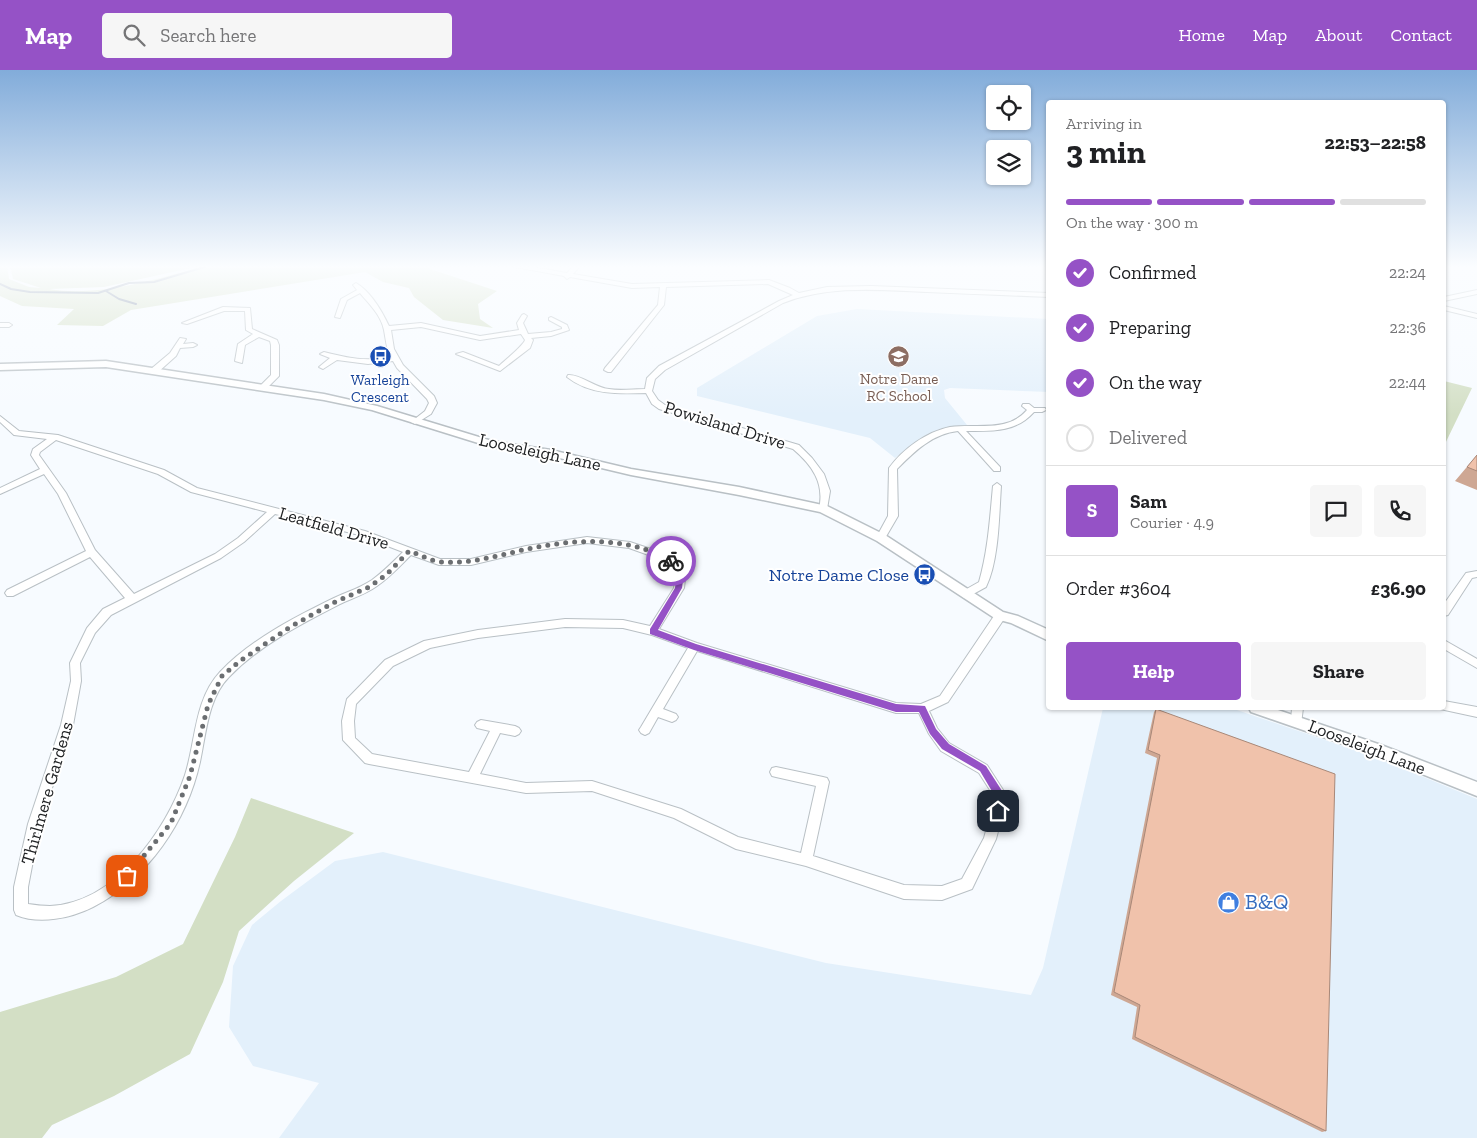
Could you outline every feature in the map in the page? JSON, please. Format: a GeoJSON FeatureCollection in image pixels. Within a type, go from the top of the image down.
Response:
{"type":"FeatureCollection","features":[{"type":"Feature","properties":{"kind":"street"},"geometry":{"type":"LineString","coordinates":[[190,320],[205,315]]}},
{"type":"Feature","properties":{"kind":"street"},"geometry":{"type":"LineString","coordinates":[[248,315],[247,326],[249,330],[273,340],[275,345],[274,376],[262,388]]}},
{"type":"Feature","properties":{"kind":"street"},"geometry":{"type":"LineString","coordinates":[[382,315],[387,328],[390,349],[395,358],[408,376],[428,393],[433,403],[428,412],[415,422]]}},
{"type":"Feature","properties":{"kind":"street"},"geometry":{"type":"LineString","coordinates":[[608,370],[653,315]]}},
{"type":"Feature","properties":{"kind":"street","name":"Powisland Drive"},"geometry":{"type":"LineString","coordinates":[[758,315],[662,368],[651,378],[648,391],[655,402],[674,412],[796,447],[808,457],[825,484],[826,499],[823,509]]}},
{"type":"Feature","properties":{"kind":"street"},"geometry":{"type":"LineString","coordinates":[[460,354],[475,358],[497,369],[502,368],[527,346],[529,340],[524,334],[520,323],[524,316]]}},
{"type":"Feature","properties":{"kind":"street"},"geometry":{"type":"LineString","coordinates":[[387,328],[421,326],[480,338],[524,334],[552,334],[566,330],[566,326],[551,319]]}},
{"type":"Feature","properties":{"kind":"street"},"geometry":{"type":"LineString","coordinates":[[0,325],[9,325]]}},
{"type":"Feature","properties":{"kind":"street"},"geometry":{"type":"LineString","coordinates":[[239,361],[242,344],[259,334]]}},
{"type":"Feature","properties":{"kind":"street"},"geometry":{"type":"LineString","coordinates":[[154,371],[173,354],[180,342],[193,345]]}},
{"type":"Feature","properties":{"kind":"street"},"geometry":{"type":"LineString","coordinates":[[324,354],[335,358],[372,362],[395,358]]}},
{"type":"Feature","properties":{"kind":"street"},"geometry":{"type":"LineString","coordinates":[[323,367],[335,358]]}},
{"type":"Feature","properties":{"kind":"street"},"geometry":{"type":"LineString","coordinates":[[508,361],[518,362]]}},
{"type":"Feature","properties":{"kind":"street","name":"Looseleigh Lane"},"geometry":{"type":"LineString","coordinates":[[0,367],[106,364],[355,403],[491,444],[551,454],[631,472],[739,491],[823,509],[881,538],[1000,616],[1014,619],[1046,635]]}},
{"type":"Feature","properties":{"kind":"street","name":"Powisland Drive"},"geometry":{"type":"LineString","coordinates":[[571,376],[594,388],[610,392],[648,391]]}},
{"type":"Feature","properties":{"kind":"street"},"geometry":{"type":"LineString","coordinates":[[881,538],[893,516],[893,468],[908,453],[938,433],[960,429],[1007,426],[1027,417],[1029,408],[1042,410]]}},
{"type":"Feature","properties":{"kind":"street","name":"Leatfield Drive"},"geometry":{"type":"LineString","coordinates":[[1,421],[17,432],[55,437],[162,472],[194,490],[362,533],[439,562],[471,562],[526,549],[587,540],[630,546],[654,553],[670,560],[680,572],[678,588],[652,631]]}},
{"type":"Feature","properties":{"kind":"street"},"geometry":{"type":"LineString","coordinates":[[960,429],[997,469]]}},
{"type":"Feature","properties":{"kind":"street"},"geometry":{"type":"LineString","coordinates":[[55,437],[36,451],[35,455],[62,493],[91,552],[131,598]]}},
{"type":"Feature","properties":{"kind":"street"},"geometry":{"type":"LineString","coordinates":[[0,491],[45,470]]}},
{"type":"Feature","properties":{"kind":"street"},"geometry":{"type":"LineString","coordinates":[[966,594],[983,584],[988,567],[997,486]]}},
{"type":"Feature","properties":{"kind":"street","name":"Thirlmere Gardens"},"geometry":{"type":"LineString","coordinates":[[273,511],[241,540],[218,556],[131,598],[108,612],[91,631],[76,663],[76,681],[67,725],[34,824],[21,887],[22,910],[39,914],[65,912],[84,907],[117,886],[171,823],[190,776],[208,705],[222,676],[240,661],[290,627],[333,603],[369,587],[387,574],[409,551]]}},
{"type":"Feature","properties":{"kind":"street"},"geometry":{"type":"LineString","coordinates":[[10,593],[91,552]]}},
{"type":"Feature","properties":{"kind":"street"},"geometry":{"type":"LineString","coordinates":[[1446,609],[1469,575],[1477,574]]}},
{"type":"Feature","properties":{"kind":"street"},"geometry":{"type":"LineString","coordinates":[[922,708],[933,731],[945,747],[983,768],[1001,797],[990,839],[967,884],[942,893],[904,892],[806,860],[736,844],[677,813],[592,786],[526,788],[369,759],[349,740],[348,721],[351,702],[389,664],[428,644],[478,634],[565,623],[623,624],[652,631],[694,646],[896,708],[922,708],[933,706],[944,699],[1000,616]]}},
{"type":"Feature","properties":{"kind":"street"},"geometry":{"type":"LineString","coordinates":[[1446,645],[1477,664]]}},
{"type":"Feature","properties":{"kind":"street"},"geometry":{"type":"LineString","coordinates":[[645,730],[694,646]]}},
{"type":"Feature","properties":{"kind":"street"},"geometry":{"type":"LineString","coordinates":[[1446,706],[1477,712]]}},
{"type":"Feature","properties":{"kind":"street","name":"Looseleigh Lane"},"geometry":{"type":"LineString","coordinates":[[1270,710],[1298,714],[1376,749],[1477,790]]}},
{"type":"Feature","properties":{"kind":"street"},"geometry":{"type":"LineString","coordinates":[[656,712],[672,717]]}},
{"type":"Feature","properties":{"kind":"street"},"geometry":{"type":"LineString","coordinates":[[481,725],[515,731]]}},
{"type":"Feature","properties":{"kind":"street"},"geometry":{"type":"LineString","coordinates":[[473,777],[497,728]]}},
{"type":"Feature","properties":{"kind":"street"},"geometry":{"type":"LineString","coordinates":[[776,772],[823,782],[806,860]]}},
{"type":"Feature","properties":{"kind":"shaded area","name":"Notre Dame RC School"},"geometry":{"type":"Polygon","coordinates":[[[969,315],[1046,319],[1046,392],[950,388],[944,390],[945,398],[967,425],[924,436],[895,458],[870,438],[697,396],[697,388],[817,316],[969,315]]]}},
{"type":"Feature","properties":{"kind":"shaded area"},"geometry":{"type":"Polygon","coordinates":[[[1103,710],[1237,710],[1375,757],[1477,799],[1477,1138],[279,1138],[319,1083],[253,1066],[229,1027],[233,966],[252,925],[335,861],[383,852],[826,963],[1031,995],[1043,968],[1103,710]]]}},
{"type":"Feature","properties":{"kind":"green space"},"geometry":{"type":"Polygon","coordinates":[[[68,315],[123,315],[103,326],[57,325],[68,315]]]}},
{"type":"Feature","properties":{"kind":"green space"},"geometry":{"type":"Polygon","coordinates":[[[436,315],[479,315],[480,319],[493,328],[443,320],[436,315]]]}},
{"type":"Feature","properties":{"kind":"green space"},"geometry":{"type":"Polygon","coordinates":[[[1446,382],[1472,388],[1446,442],[1446,382]]]}},
{"type":"Feature","properties":{"kind":"green space"},"geometry":{"type":"Polygon","coordinates":[[[251,798],[354,833],[294,881],[239,931],[223,982],[190,1054],[114,1096],[52,1125],[42,1138],[0,1138],[0,1012],[116,977],[183,944],[235,837],[251,798]]]}},
{"type":"Feature","properties":{"kind":"building"},"geometry":{"type":"Polygon","coordinates":[[[1477,455],[1477,471],[1467,467],[1477,455]]]}},
{"type":"Feature","properties":{"kind":"building","name":"B&Q"},"geometry":{"type":"Polygon","coordinates":[[[1156,710],[1159,710],[1335,774],[1326,1131],[1135,1037],[1140,1005],[1114,992],[1160,755],[1148,750],[1156,710]]]}},
{"type":"Feature","properties":{"kind":"way so far"},"geometry":{"type":"LineString","coordinates":[[127,876],[146,856],[171,823],[190,776],[208,705],[222,676],[240,661],[290,627],[333,603],[369,587],[387,574],[409,551],[439,562],[471,562],[526,549],[587,540],[630,546],[654,553],[671,561]]}},
{"type":"Feature","properties":{"kind":"place","name":"Notre Dame RC School"},"geometry":{"type":"Point","coordinates":[899,356]}},
{"type":"Feature","properties":{"kind":"place","name":"Warleigh Crescent"},"geometry":{"type":"Point","coordinates":[380,357]}},
{"type":"Feature","properties":{"kind":"place","name":"Notre Dame Close"},"geometry":{"type":"Point","coordinates":[925,575]}},
{"type":"Feature","properties":{"kind":"place","name":"B&Q"},"geometry":{"type":"Point","coordinates":[1229,902]}},
{"type":"Feature","properties":{"kind":"route"},"geometry":{"type":"LineString","coordinates":[[671,561],[680,572],[678,588],[652,631],[694,646],[896,708],[909,710],[922,708],[933,731],[945,747],[983,768],[1001,797],[998,811]]}}]}
